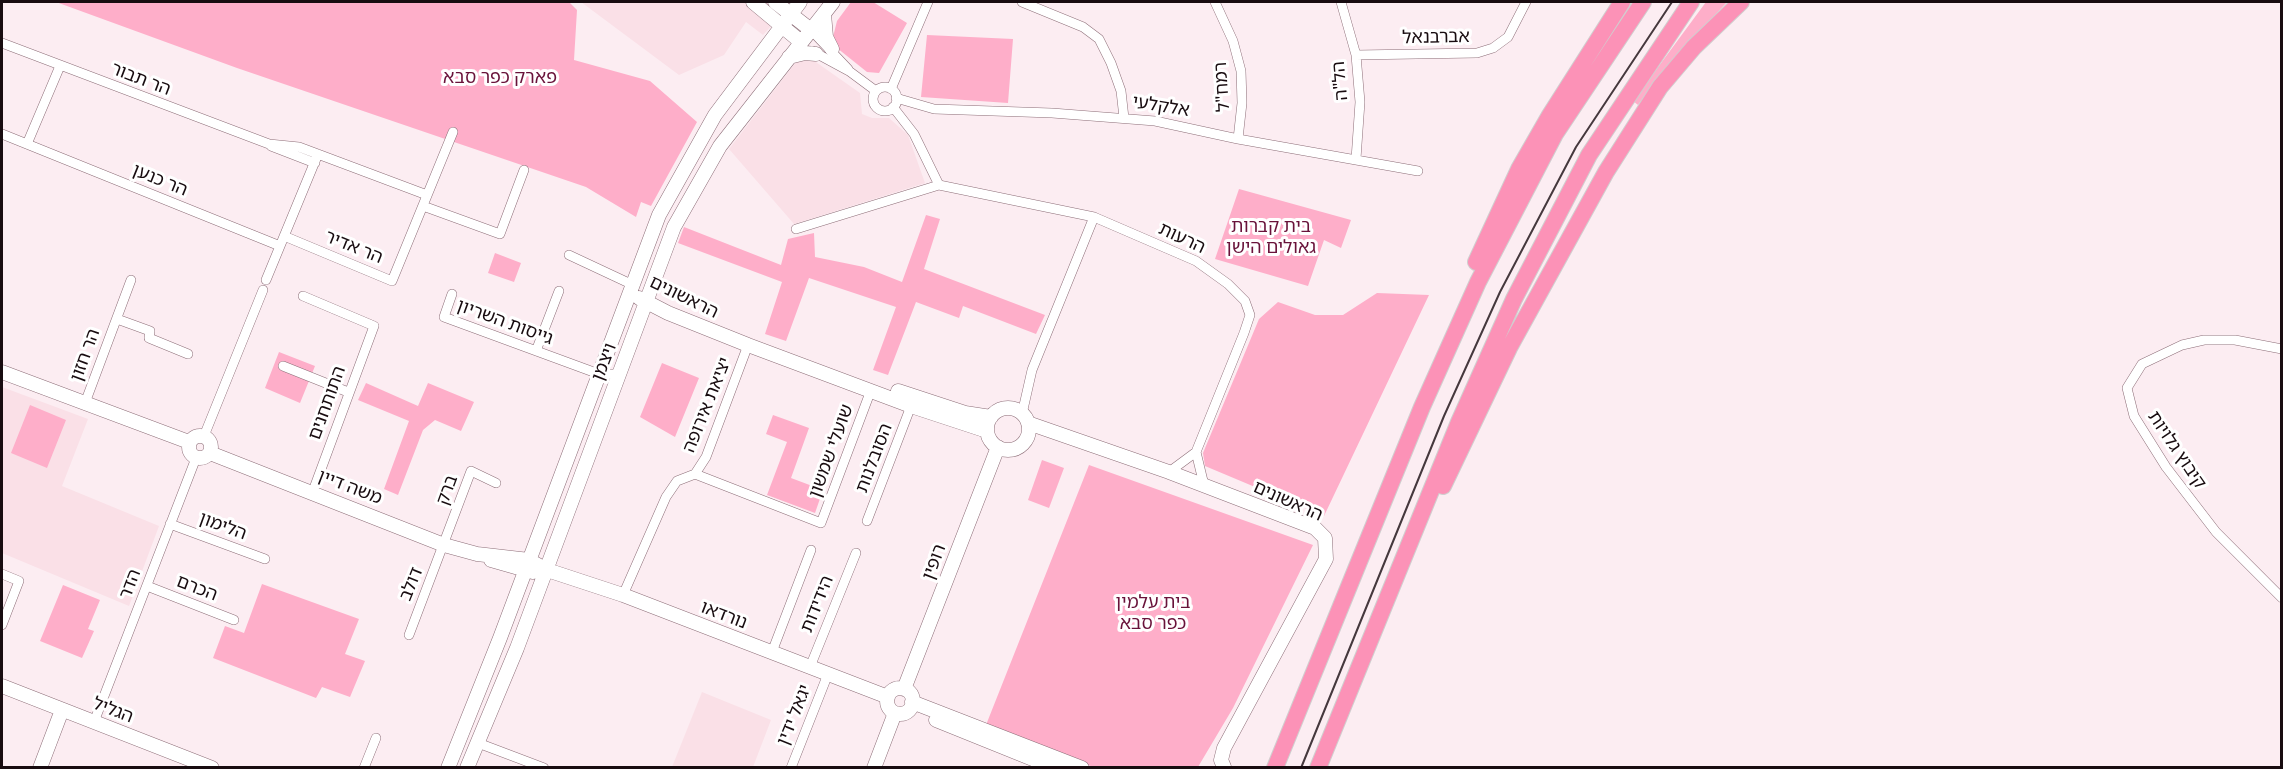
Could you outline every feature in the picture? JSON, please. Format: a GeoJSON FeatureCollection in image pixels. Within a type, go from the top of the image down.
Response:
{"type":"FeatureCollection","features":[{"type":"Feature","properties":{"kind":"highway"},"geometry":{"type":"LineString","coordinates":[[1275,768],[1451,321],[1492,226],[1550,115],[1622,2]]}},
{"type":"Feature","properties":{"kind":"highway"},"geometry":{"type":"LineString","coordinates":[[1359,559],[1446,352],[1513,211],[1567,115],[1643,2]]}},
{"type":"Feature","properties":{"kind":"highway"},"geometry":{"type":"LineString","coordinates":[[1318,768],[1463,411],[1536,255],[1589,154],[1691,2]]}},
{"type":"Feature","properties":{"kind":"highway"},"geometry":{"type":"LineString","coordinates":[[1372,633],[1509,348],[1606,172],[1660,87],[1694,47],[1741,2]]}},
{"type":"Feature","properties":{"kind":"street"},"geometry":{"type":"LineString","coordinates":[[775,2],[801,42],[816,54],[849,71],[876,91]]}},
{"type":"Feature","properties":{"kind":"street","name":"ויצמן"},"geometry":{"type":"LineString","coordinates":[[448,768],[659,215],[715,115],[800,2]]}},
{"type":"Feature","properties":{"kind":"street","name":"ויצמן"},"geometry":{"type":"LineString","coordinates":[[467,768],[547,570],[674,227],[707,167],[738,122],[833,2]]}},
{"type":"Feature","properties":{"kind":"street"},"geometry":{"type":"LineString","coordinates":[[928,2],[894,98],[884,111],[877,108],[873,99],[876,91],[882,87],[894,98],[939,185]]}},
{"type":"Feature","properties":{"kind":"street"},"geometry":{"type":"LineString","coordinates":[[1022,2],[1083,27],[1099,39],[1121,91],[1124,118]]}},
{"type":"Feature","properties":{"kind":"street","name":"רמח\"ל"},"geometry":{"type":"LineString","coordinates":[[1215,2],[1233,41],[1241,71],[1242,103],[1238,139]]}},
{"type":"Feature","properties":{"kind":"street","name":"הל\"ה"},"geometry":{"type":"LineString","coordinates":[[1341,2],[1356,55],[1360,102],[1356,159]]}},
{"type":"Feature","properties":{"kind":"street","name":"אברבנאל"},"geometry":{"type":"LineString","coordinates":[[1356,55],[1477,53],[1493,48],[1508,37],[1526,2]]}},
{"type":"Feature","properties":{"kind":"street"},"geometry":{"type":"LineString","coordinates":[[758,6],[810,30],[832,49]]}},
{"type":"Feature","properties":{"kind":"street"},"geometry":{"type":"LineString","coordinates":[[758,6],[768,28],[765,46]]}},
{"type":"Feature","properties":{"kind":"street"},"geometry":{"type":"LineString","coordinates":[[824,14],[826,37],[849,71]]}},
{"type":"Feature","properties":{"kind":"street","name":"הר תבור"},"geometry":{"type":"LineString","coordinates":[[2,43],[269,144],[299,147],[316,159],[428,195]]}},
{"type":"Feature","properties":{"kind":"street"},"geometry":{"type":"LineString","coordinates":[[789,57],[805,53],[816,54]]}},
{"type":"Feature","properties":{"kind":"street"},"geometry":{"type":"LineString","coordinates":[[27,144],[60,66]]}},
{"type":"Feature","properties":{"kind":"street","name":"אלקלעי"},"geometry":{"type":"LineString","coordinates":[[894,98],[934,109],[1155,121],[1238,139],[1418,171]]}},
{"type":"Feature","properties":{"kind":"street","name":"הר אדיר"},"geometry":{"type":"LineString","coordinates":[[284,236],[392,281],[453,132]]}},
{"type":"Feature","properties":{"kind":"street","name":"הר כנען"},"geometry":{"type":"LineString","coordinates":[[2,134],[280,246]]}},
{"type":"Feature","properties":{"kind":"street"},"geometry":{"type":"LineString","coordinates":[[204,436],[316,159]]}},
{"type":"Feature","properties":{"kind":"street"},"geometry":{"type":"LineString","coordinates":[[423,206],[500,234],[524,170]]}},
{"type":"Feature","properties":{"kind":"street","name":"הרעות"},"geometry":{"type":"LineString","coordinates":[[796,229],[939,185],[1094,217],[1196,261],[1228,284],[1245,301],[1250,315],[1196,452]]}},
{"type":"Feature","properties":{"kind":"street"},"geometry":{"type":"LineString","coordinates":[[1025,418],[1016,410],[1002,409],[989,424],[993,443],[998,447],[1011,449],[1018,447],[1027,437],[1025,418],[1032,370],[1094,217]]}},
{"type":"Feature","properties":{"kind":"street"},"geometry":{"type":"LineString","coordinates":[[569,255],[612,275],[629,289]]}},
{"type":"Feature","properties":{"kind":"street","name":"הר חזון"},"geometry":{"type":"LineString","coordinates":[[85,403],[131,280]]}},
{"type":"Feature","properties":{"kind":"street","name":"הראשונים"},"geometry":{"type":"LineString","coordinates":[[629,289],[647,298],[863,380],[989,424]]}},
{"type":"Feature","properties":{"kind":"street"},"geometry":{"type":"LineString","coordinates":[[536,351],[559,291]]}},
{"type":"Feature","properties":{"kind":"street","name":"גייסות השריון"},"geometry":{"type":"LineString","coordinates":[[452,294],[444,317],[578,367],[600,374],[619,374]]}},
{"type":"Feature","properties":{"kind":"street","name":"התותחנים"},"geometry":{"type":"LineString","coordinates":[[303,296],[374,326],[313,491]]}},
{"type":"Feature","properties":{"kind":"street","name":"הראשונים"},"geometry":{"type":"LineString","coordinates":[[647,298],[748,345],[911,406],[989,424]]}},
{"type":"Feature","properties":{"kind":"street","name":"הר חזון"},"geometry":{"type":"LineString","coordinates":[[117,318],[150,331],[149,338],[188,354]]}},
{"type":"Feature","properties":{"kind":"street","name":"קיבוץ גלויות"},"geometry":{"type":"LineString","coordinates":[[2282,349],[2235,340],[2204,340],[2182,345],[2142,364],[2127,388],[2134,416],[2172,475],[2216,532],[2282,598]]}},
{"type":"Feature","properties":{"kind":"street"},"geometry":{"type":"LineString","coordinates":[[578,367],[594,362],[610,345]]}},
{"type":"Feature","properties":{"kind":"street","name":"יציאת אירופה"},"geometry":{"type":"LineString","coordinates":[[623,595],[666,497],[677,481],[695,474],[706,457],[748,345]]}},
{"type":"Feature","properties":{"kind":"street"},"geometry":{"type":"LineString","coordinates":[[283,366],[348,392]]}},
{"type":"Feature","properties":{"kind":"street"},"geometry":{"type":"LineString","coordinates":[[2,372],[189,442]]}},
{"type":"Feature","properties":{"kind":"street","name":"שועלי שמשון"},"geometry":{"type":"LineString","coordinates":[[695,474],[821,523],[871,390]]}},
{"type":"Feature","properties":{"kind":"street","name":"הסובלנות"},"geometry":{"type":"LineString","coordinates":[[867,521],[911,406]]}},
{"type":"Feature","properties":{"kind":"street","name":"הראשונים"},"geometry":{"type":"LineString","coordinates":[[1025,418],[1315,528],[1325,538],[1326,560],[1224,748],[1221,760],[1223,767]]}},
{"type":"Feature","properties":{"kind":"street"},"geometry":{"type":"LineString","coordinates":[[196,436],[204,436],[211,445],[203,455],[189,450],[189,442],[196,436]]}},
{"type":"Feature","properties":{"kind":"street","name":"רופין"},"geometry":{"type":"LineString","coordinates":[[904,689],[998,447]]}},
{"type":"Feature","properties":{"kind":"street"},"geometry":{"type":"LineString","coordinates":[[1169,472],[1196,452],[1204,485]]}},
{"type":"Feature","properties":{"kind":"street","name":"משה דיין"},"geometry":{"type":"LineString","coordinates":[[203,455],[313,491],[444,545],[547,570]]}},
{"type":"Feature","properties":{"kind":"street","name":"הדר"},"geometry":{"type":"LineString","coordinates":[[94,722],[170,524],[203,455]]}},
{"type":"Feature","properties":{"kind":"street","name":"ברק"},"geometry":{"type":"LineString","coordinates":[[444,545],[471,471],[496,483]]}},
{"type":"Feature","properties":{"kind":"street","name":"הלימון"},"geometry":{"type":"LineString","coordinates":[[170,524],[265,559]]}},
{"type":"Feature","properties":{"kind":"street","name":"דולב"},"geometry":{"type":"LineString","coordinates":[[408,635],[444,545]]}},
{"type":"Feature","properties":{"kind":"street"},"geometry":{"type":"LineString","coordinates":[[772,652],[811,550]]}},
{"type":"Feature","properties":{"kind":"street","name":"הידידות"},"geometry":{"type":"LineString","coordinates":[[810,667],[856,553]]}},
{"type":"Feature","properties":{"kind":"street","name":"משה דיין"},"geometry":{"type":"LineString","coordinates":[[477,554],[502,565],[527,566]]}},
{"type":"Feature","properties":{"kind":"street"},"geometry":{"type":"LineString","coordinates":[[502,565],[514,575],[518,589]]}},
{"type":"Feature","properties":{"kind":"street","name":"נורדאו"},"geometry":{"type":"LineString","coordinates":[[547,570],[623,595],[888,697]]}},
{"type":"Feature","properties":{"kind":"street"},"geometry":{"type":"LineString","coordinates":[[2,574],[19,581],[2,625]]}},
{"type":"Feature","properties":{"kind":"street","name":"הכרם"},"geometry":{"type":"LineString","coordinates":[[147,586],[234,620]]}},
{"type":"Feature","properties":{"kind":"street","name":"יגאל ידין"},"geometry":{"type":"LineString","coordinates":[[791,768],[828,674]]}},
{"type":"Feature","properties":{"kind":"street","name":"הגליל"},"geometry":{"type":"LineString","coordinates":[[2,686],[212,768]]}},
{"type":"Feature","properties":{"kind":"street"},"geometry":{"type":"LineString","coordinates":[[904,689],[910,694],[911,705],[903,713],[895,713],[887,705],[888,697],[892,691],[904,689]]}},
{"type":"Feature","properties":{"kind":"street"},"geometry":{"type":"LineString","coordinates":[[911,705],[1055,768]]}},
{"type":"Feature","properties":{"kind":"street"},"geometry":{"type":"LineString","coordinates":[[911,705],[1082,768]]}},
{"type":"Feature","properties":{"kind":"street"},"geometry":{"type":"LineString","coordinates":[[39,768],[62,710]]}},
{"type":"Feature","properties":{"kind":"street"},"geometry":{"type":"LineString","coordinates":[[874,768],[895,713]]}},
{"type":"Feature","properties":{"kind":"street"},"geometry":{"type":"LineString","coordinates":[[364,768],[376,738]]}},
{"type":"Feature","properties":{"kind":"street"},"geometry":{"type":"LineString","coordinates":[[478,743],[544,768]]}},
{"type":"Feature","properties":{"kind":"shaded area"},"geometry":{"type":"Polygon","coordinates":[[[581,2],[793,2],[763,35],[746,22],[724,55],[679,75],[581,2]]]}},
{"type":"Feature","properties":{"kind":"shaded area"},"geometry":{"type":"Polygon","coordinates":[[[803,53],[860,93],[862,114],[872,118],[889,118],[908,135],[925,183],[794,224],[729,149],[803,53]]]}},
{"type":"Feature","properties":{"kind":"shaded area"},"geometry":{"type":"Polygon","coordinates":[[[2,387],[88,419],[62,486],[159,526],[129,606],[2,553],[2,387]]]}},
{"type":"Feature","properties":{"kind":"shaded area"},"geometry":{"type":"Polygon","coordinates":[[[702,692],[771,720],[753,767],[672,767],[702,692]]]}},
{"type":"Feature","properties":{"kind":"green space","name":"פארק כפר סבא"},"geometry":{"type":"Polygon","coordinates":[[[56,2],[569,2],[577,10],[574,60],[650,81],[697,122],[651,206],[641,202],[636,217],[586,187],[237,68],[56,2]]]}},
{"type":"Feature","properties":{"kind":"green space"},"geometry":{"type":"Polygon","coordinates":[[[851,2],[873,2],[907,23],[879,73],[867,72],[837,48],[833,37],[837,21],[851,2]]]}},
{"type":"Feature","properties":{"kind":"green space"},"geometry":{"type":"Polygon","coordinates":[[[1706,2],[1727,2],[1662,73],[1638,105],[1633,101],[1706,2]]]}},
{"type":"Feature","properties":{"kind":"green space"},"geometry":{"type":"Polygon","coordinates":[[[927,35],[1013,39],[1008,103],[921,97],[927,35]]]}},
{"type":"Feature","properties":{"kind":"green space","name":"בית קברות גאולים הישן"},"geometry":{"type":"Polygon","coordinates":[[[1239,189],[1351,220],[1341,248],[1324,240],[1308,286],[1215,259],[1239,189]]]}},
{"type":"Feature","properties":{"kind":"green space"},"geometry":{"type":"Polygon","coordinates":[[[926,215],[940,219],[924,269],[1045,315],[1036,334],[963,306],[959,318],[916,302],[888,375],[873,370],[896,307],[809,278],[786,341],[765,334],[782,282],[678,243],[684,227],[781,265],[788,239],[814,233],[815,257],[864,267],[902,282],[926,215]]]}},
{"type":"Feature","properties":{"kind":"green space"},"geometry":{"type":"Polygon","coordinates":[[[495,253],[521,263],[514,282],[488,273],[495,253]]]}},
{"type":"Feature","properties":{"kind":"green space"},"geometry":{"type":"Polygon","coordinates":[[[1377,293],[1429,295],[1324,516],[1205,466],[1203,453],[1259,319],[1278,302],[1315,315],[1343,315],[1377,293]]]}},
{"type":"Feature","properties":{"kind":"green space"},"geometry":{"type":"Polygon","coordinates":[[[279,352],[315,366],[300,403],[265,388],[279,352]]]}},
{"type":"Feature","properties":{"kind":"green space"},"geometry":{"type":"Polygon","coordinates":[[[662,363],[699,378],[675,437],[640,417],[662,363]]]}},
{"type":"Feature","properties":{"kind":"green space"},"geometry":{"type":"Polygon","coordinates":[[[366,383],[418,406],[428,383],[474,402],[461,431],[435,420],[423,430],[398,495],[384,489],[409,421],[358,400],[366,383]]]}},
{"type":"Feature","properties":{"kind":"green space"},"geometry":{"type":"Polygon","coordinates":[[[30,405],[66,420],[47,468],[11,453],[30,405]]]}},
{"type":"Feature","properties":{"kind":"green space"},"geometry":{"type":"Polygon","coordinates":[[[773,415],[809,428],[791,478],[823,490],[815,513],[767,495],[787,442],[766,434],[773,415]]]}},
{"type":"Feature","properties":{"kind":"green space"},"geometry":{"type":"Polygon","coordinates":[[[1042,460],[1064,468],[1049,508],[1028,500],[1042,460]]]}},
{"type":"Feature","properties":{"kind":"green space","name":"בית עלמין כפר סבא"},"geometry":{"type":"Polygon","coordinates":[[[1089,465],[1313,545],[1233,708],[1198,767],[1093,767],[986,725],[1089,465]]]}},
{"type":"Feature","properties":{"kind":"green space"},"geometry":{"type":"Polygon","coordinates":[[[262,584],[359,619],[345,654],[365,661],[350,697],[322,687],[316,698],[213,658],[225,626],[244,633],[262,584]]]}},
{"type":"Feature","properties":{"kind":"green space"},"geometry":{"type":"Polygon","coordinates":[[[63,585],[100,600],[88,629],[94,631],[82,658],[40,641],[63,585]]]}},
{"type":"Feature","properties":{"kind":"railway"},"geometry":{"type":"LineString","coordinates":[[1301,768],[1444,416],[1500,292],[1576,147],[1672,2]]}}]}
